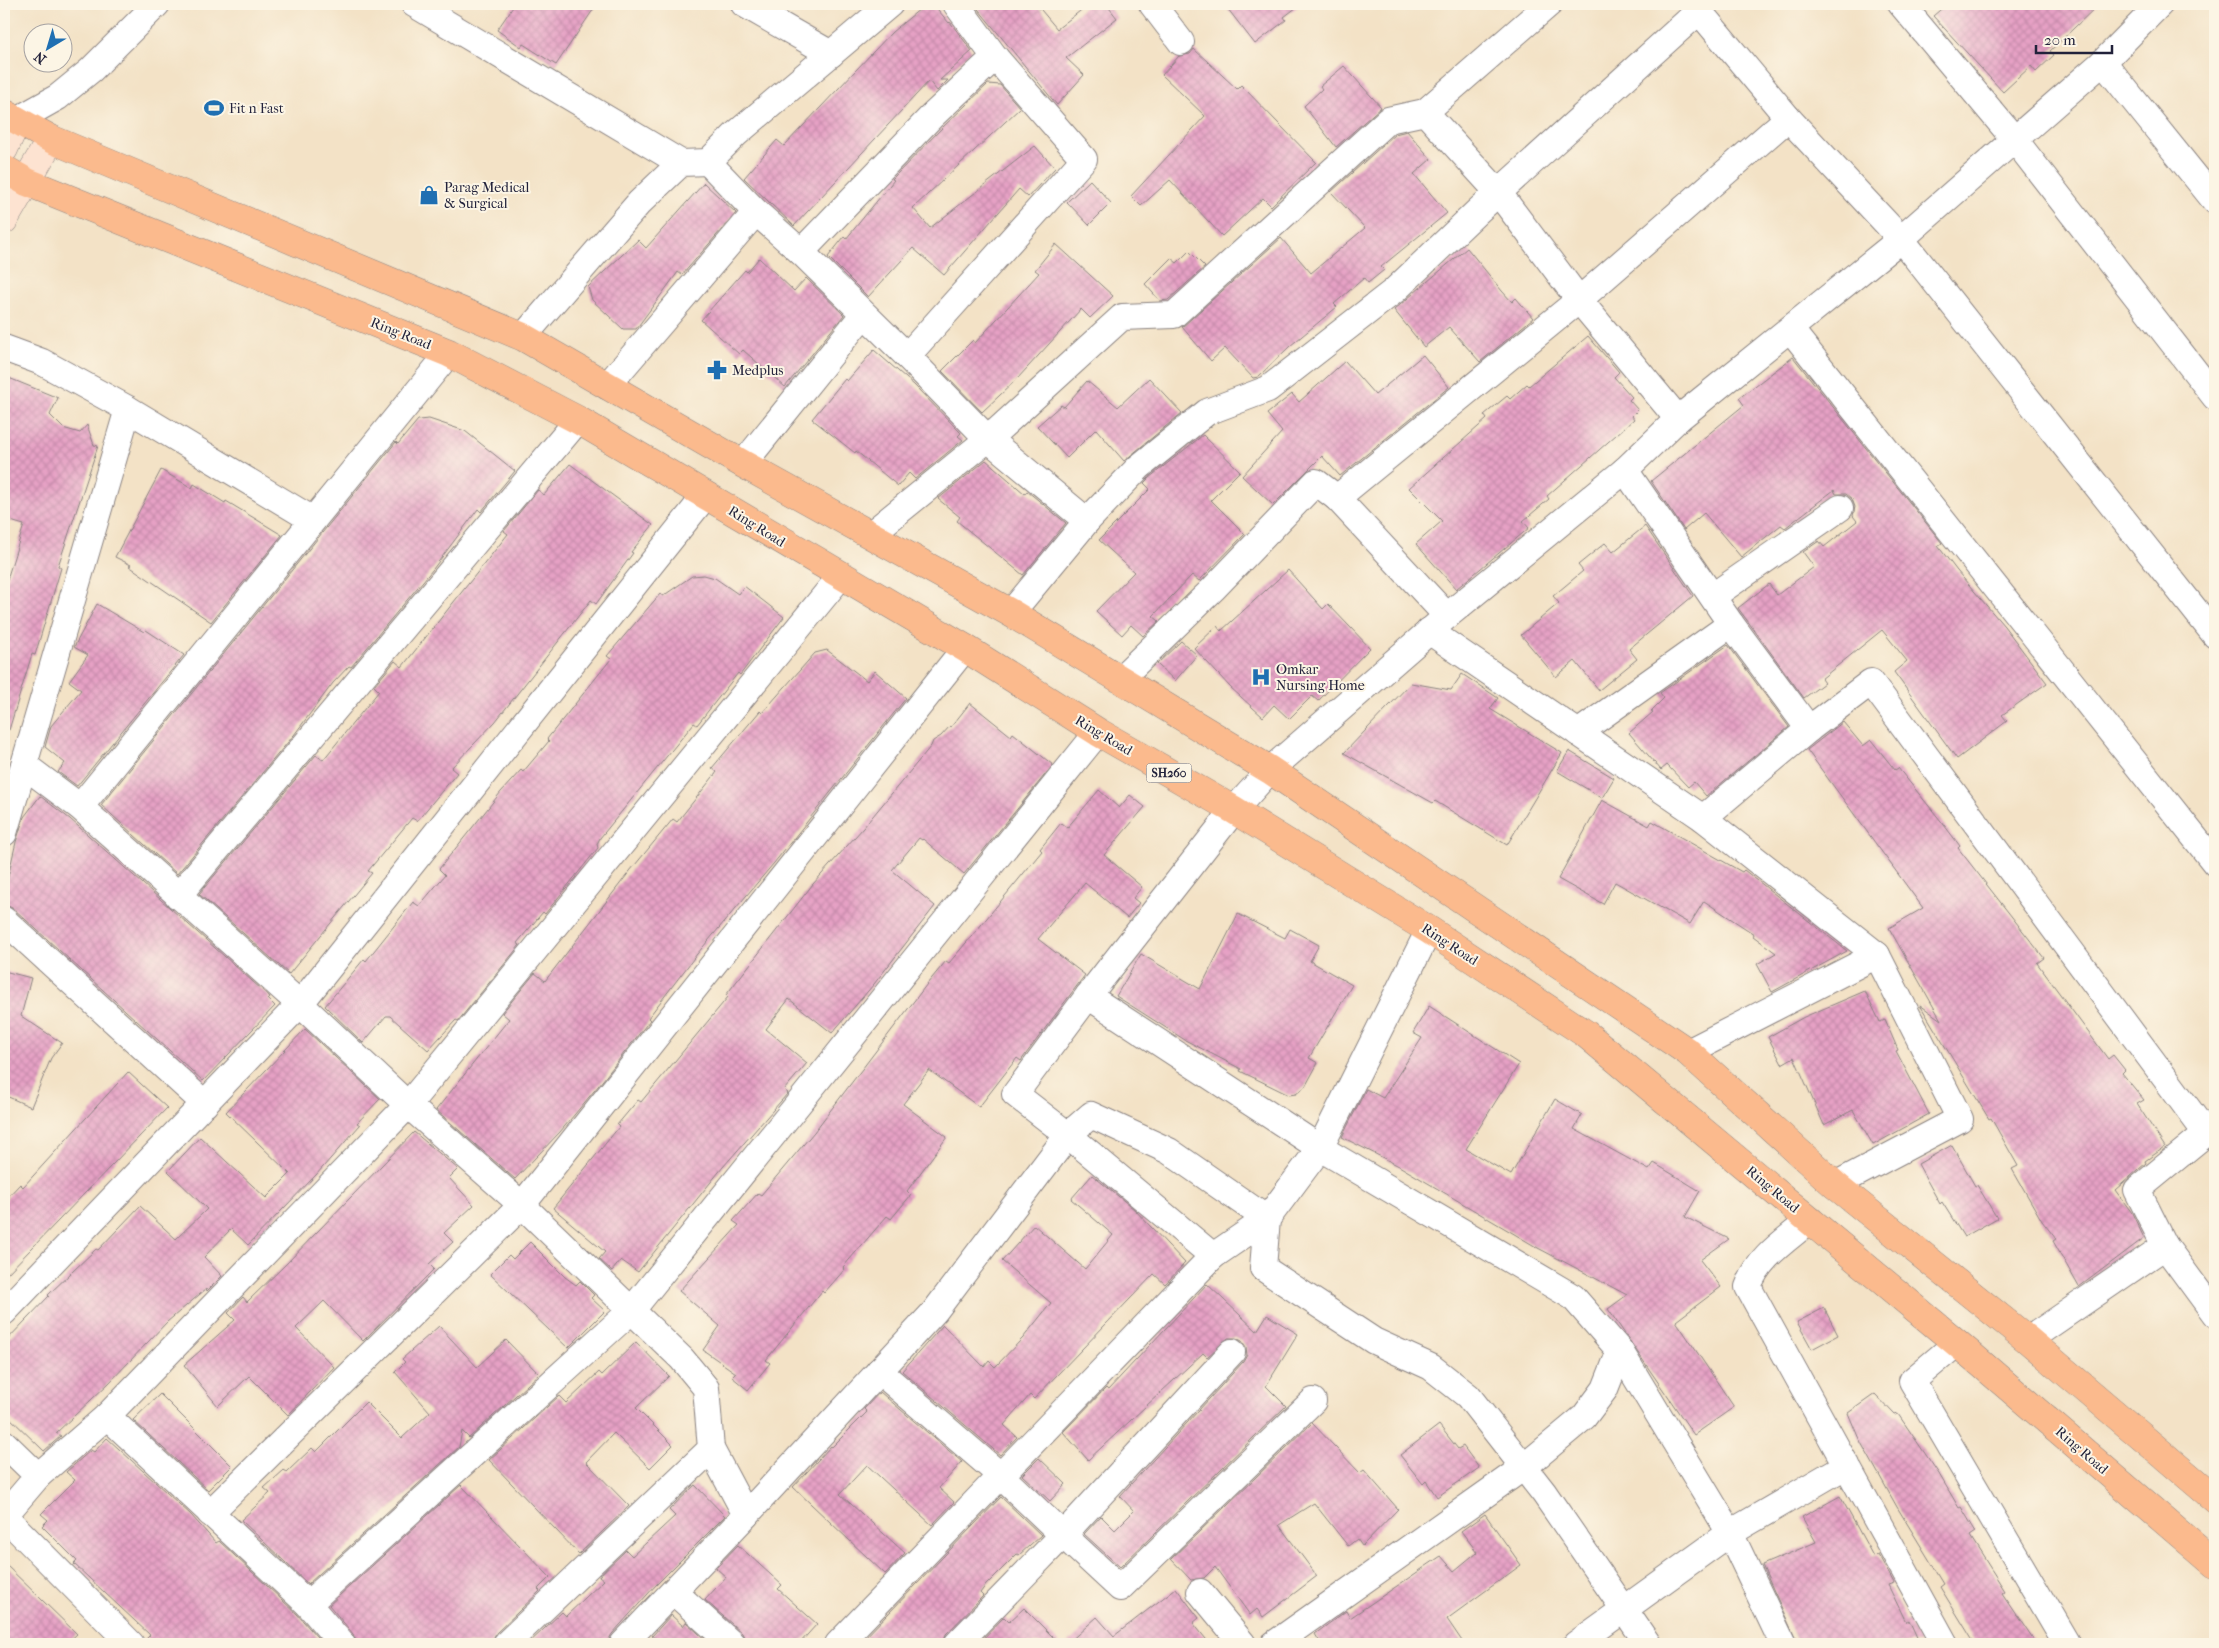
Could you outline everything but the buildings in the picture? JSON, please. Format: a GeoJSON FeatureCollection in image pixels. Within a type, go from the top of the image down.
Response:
{"type":"FeatureCollection","features":[{"type":"Feature","properties":{"kind":"highway"},"geometry":{"type":"LineString","coordinates":[[11,117],[51,139],[523,337],[743,464],[1011,613],[1270,770],[1688,1052],[1836,1185],[2028,1340],[2215,1499]]}},
{"type":"Feature","properties":{"kind":"highway","name":"Ring Road"},"geometry":{"type":"LineString","coordinates":[[4,169],[27,182],[449,353],[578,420],[706,494],[840,577],[965,648],[1098,732],[1234,810],[1429,930],[1586,1034],[1957,1343],[2215,1564]]}},
{"type":"Feature","properties":{"kind":"main road"},"geometry":{"type":"LineString","coordinates":[[4,149],[11,117]]}},
{"type":"Feature","properties":{"kind":"main road"},"geometry":{"type":"LineString","coordinates":[[4,220],[51,139]]}},
{"type":"Feature","properties":{"kind":"street"},"geometry":{"type":"LineString","coordinates":[[11,117],[58,97],[91,70],[158,4]]}},
{"type":"Feature","properties":{"kind":"street"},"geometry":{"type":"LineString","coordinates":[[414,4],[681,163],[708,162],[736,134],[890,4]]}},
{"type":"Feature","properties":{"kind":"street"},"geometry":{"type":"LineString","coordinates":[[744,4],[831,54]]}},
{"type":"Feature","properties":{"kind":"street"},"geometry":{"type":"LineString","coordinates":[[907,356],[1084,159],[995,57],[956,4]]}},
{"type":"Feature","properties":{"kind":"street"},"geometry":{"type":"LineString","coordinates":[[1152,4],[1181,42]]}},
{"type":"Feature","properties":{"kind":"street"},"geometry":{"type":"LineString","coordinates":[[871,534],[988,439],[1122,317],[1174,315],[1388,120],[1425,112],[1549,4]]}},
{"type":"Feature","properties":{"kind":"street"},"geometry":{"type":"LineString","coordinates":[[1902,4],[2015,140],[2215,397]]}},
{"type":"Feature","properties":{"kind":"street"},"geometry":{"type":"LineString","coordinates":[[1214,1256],[1068,1134],[1015,1094],[1088,996],[1234,810],[1270,770],[1438,623],[1625,470],[1678,420],[1901,240],[2103,62],[2160,4]]}},
{"type":"Feature","properties":{"kind":"street"},"geometry":{"type":"LineString","coordinates":[[1011,613],[1087,521],[1138,467],[1207,412],[1268,390],[1394,291],[1696,7],[1788,118],[1901,240],[2215,636]]}},
{"type":"Feature","properties":{"kind":"street"},"geometry":{"type":"LineString","coordinates":[[802,252],[932,116],[995,57]]}},
{"type":"Feature","properties":{"kind":"street"},"geometry":{"type":"LineString","coordinates":[[2103,62],[2215,202]]}},
{"type":"Feature","properties":{"kind":"street"},"geometry":{"type":"LineString","coordinates":[[51,139],[58,97]]}},
{"type":"Feature","properties":{"kind":"street"},"geometry":{"type":"LineString","coordinates":[[1425,112],[1498,192],[1579,300],[1678,420]]}},
{"type":"Feature","properties":{"kind":"street"},"geometry":{"type":"LineString","coordinates":[[1337,498],[1579,300],[1788,118]]}},
{"type":"Feature","properties":{"kind":"street"},"geometry":{"type":"LineString","coordinates":[[708,162],[756,212],[802,252],[988,439],[1087,521]]}},
{"type":"Feature","properties":{"kind":"street"},"geometry":{"type":"LineString","coordinates":[[523,337],[639,203],[681,163]]}},
{"type":"Feature","properties":{"kind":"street"},"geometry":{"type":"LineString","coordinates":[[608,386],[756,212]]}},
{"type":"Feature","properties":{"kind":"street"},"geometry":{"type":"LineString","coordinates":[[743,464],[863,315]]}},
{"type":"Feature","properties":{"kind":"street"},"geometry":{"type":"LineString","coordinates":[[1790,330],[2215,863]]}},
{"type":"Feature","properties":{"kind":"street"},"geometry":{"type":"LineString","coordinates":[[4,348],[42,362],[128,409],[313,520]]}},
{"type":"Feature","properties":{"kind":"street"},"geometry":{"type":"LineString","coordinates":[[80,807],[449,353]]}},
{"type":"Feature","properties":{"kind":"street"},"geometry":{"type":"LineString","coordinates":[[4,833],[128,409]]}},
{"type":"Feature","properties":{"kind":"street"},"geometry":{"type":"LineString","coordinates":[[178,896],[578,420]]}},
{"type":"Feature","properties":{"kind":"street"},"geometry":{"type":"LineString","coordinates":[[1625,470],[1731,624],[1809,728]]}},
{"type":"Feature","properties":{"kind":"street"},"geometry":{"type":"LineString","coordinates":[[1121,678],[1213,589],[1316,482],[1337,498],[1438,623],[1578,733],[1703,818],[1877,955],[1960,1119],[1836,1185]]}},
{"type":"Feature","properties":{"kind":"street"},"geometry":{"type":"LineString","coordinates":[[4,1312],[300,1004],[706,494]]}},
{"type":"Feature","properties":{"kind":"street"},"geometry":{"type":"LineString","coordinates":[[1713,596],[1840,508]]}},
{"type":"Feature","properties":{"kind":"street"},"geometry":{"type":"LineString","coordinates":[[131,1644],[4,1516],[38,1476],[107,1416],[408,1105],[840,577]]}},
{"type":"Feature","properties":{"kind":"street"},"geometry":{"type":"LineString","coordinates":[[1578,733],[1731,624]]}},
{"type":"Feature","properties":{"kind":"street"},"geometry":{"type":"LineString","coordinates":[[210,1513],[522,1205],[965,648]]}},
{"type":"Feature","properties":{"kind":"street"},"geometry":{"type":"LineString","coordinates":[[1703,818],[1809,728],[1870,682],[2211,1130],[2137,1190],[2165,1246],[2211,1299]]}},
{"type":"Feature","properties":{"kind":"street"},"geometry":{"type":"LineString","coordinates":[[308,1604],[632,1310],[1098,732]]}},
{"type":"Feature","properties":{"kind":"street"},"geometry":{"type":"LineString","coordinates":[[24,765],[80,807],[300,1004],[408,1105],[522,1205],[682,1359],[706,1388],[710,1449],[746,1515]]}},
{"type":"Feature","properties":{"kind":"street"},"geometry":{"type":"LineString","coordinates":[[4,920],[205,1104]]}},
{"type":"Feature","properties":{"kind":"street"},"geometry":{"type":"LineString","coordinates":[[838,1644],[1214,1256],[1267,1219],[1320,1148],[1429,930]]}},
{"type":"Feature","properties":{"kind":"street"},"geometry":{"type":"LineString","coordinates":[[1688,1052],[1877,955]]}},
{"type":"Feature","properties":{"kind":"street"},"geometry":{"type":"LineString","coordinates":[[1088,996],[1320,1148],[1572,1297],[1620,1351],[1730,1533],[1783,1644]]}},
{"type":"Feature","properties":{"kind":"street"},"geometry":{"type":"LineString","coordinates":[[623,1644],[674,1592],[936,1311],[1068,1134],[1091,1115],[1169,1151],[1267,1219]]}},
{"type":"Feature","properties":{"kind":"street"},"geometry":{"type":"LineString","coordinates":[[1267,1219],[1263,1268],[1374,1341],[1431,1367],[1468,1396],[1524,1467],[1624,1607],[1648,1644]]}},
{"type":"Feature","properties":{"kind":"street"},"geometry":{"type":"LineString","coordinates":[[1810,1220],[1763,1260],[1753,1272],[1748,1287],[1945,1644]]}},
{"type":"Feature","properties":{"kind":"street"},"geometry":{"type":"LineString","coordinates":[[2028,1340],[2165,1246]]}},
{"type":"Feature","properties":{"kind":"street"},"geometry":{"type":"LineString","coordinates":[[1957,1343],[1912,1381],[2067,1644]]}},
{"type":"Feature","properties":{"kind":"street"},"geometry":{"type":"LineString","coordinates":[[1274,1644],[1524,1467],[1584,1417],[1605,1389],[1620,1351]]}},
{"type":"Feature","properties":{"kind":"street"},"geometry":{"type":"LineString","coordinates":[[957,1644],[1063,1535],[1232,1352]]}},
{"type":"Feature","properties":{"kind":"street"},"geometry":{"type":"LineString","coordinates":[[879,1371],[1000,1475],[1120,1588],[1313,1401]]}},
{"type":"Feature","properties":{"kind":"street"},"geometry":{"type":"LineString","coordinates":[[107,1416],[308,1604],[342,1644]]}},
{"type":"Feature","properties":{"kind":"street"},"geometry":{"type":"LineString","coordinates":[[4,1444],[38,1476]]}},
{"type":"Feature","properties":{"kind":"street"},"geometry":{"type":"LineString","coordinates":[[506,1644],[710,1449]]}},
{"type":"Feature","properties":{"kind":"street"},"geometry":{"type":"LineString","coordinates":[[1576,1644],[1624,1607],[1730,1533],[1847,1466]]}},
{"type":"Feature","properties":{"kind":"street"},"geometry":{"type":"LineString","coordinates":[[674,1592],[732,1644]]}},
{"type":"Feature","properties":{"kind":"street"},"geometry":{"type":"LineString","coordinates":[[1200,1592],[1243,1644]]}},
{"type":"Feature","properties":{"kind":"place","name":"Fit n Fast"},"geometry":{"type":"Point","coordinates":[214,108]}},
{"type":"Feature","properties":{"kind":"place","name":"Parag Medical & Surgical"},"geometry":{"type":"Point","coordinates":[429,195]}},
{"type":"Feature","properties":{"kind":"place","name":"Medplus"},"geometry":{"type":"Point","coordinates":[717,370]}},
{"type":"Feature","properties":{"kind":"place","name":"Omkar Nursing Home"},"geometry":{"type":"Point","coordinates":[1261,677]}}]}
